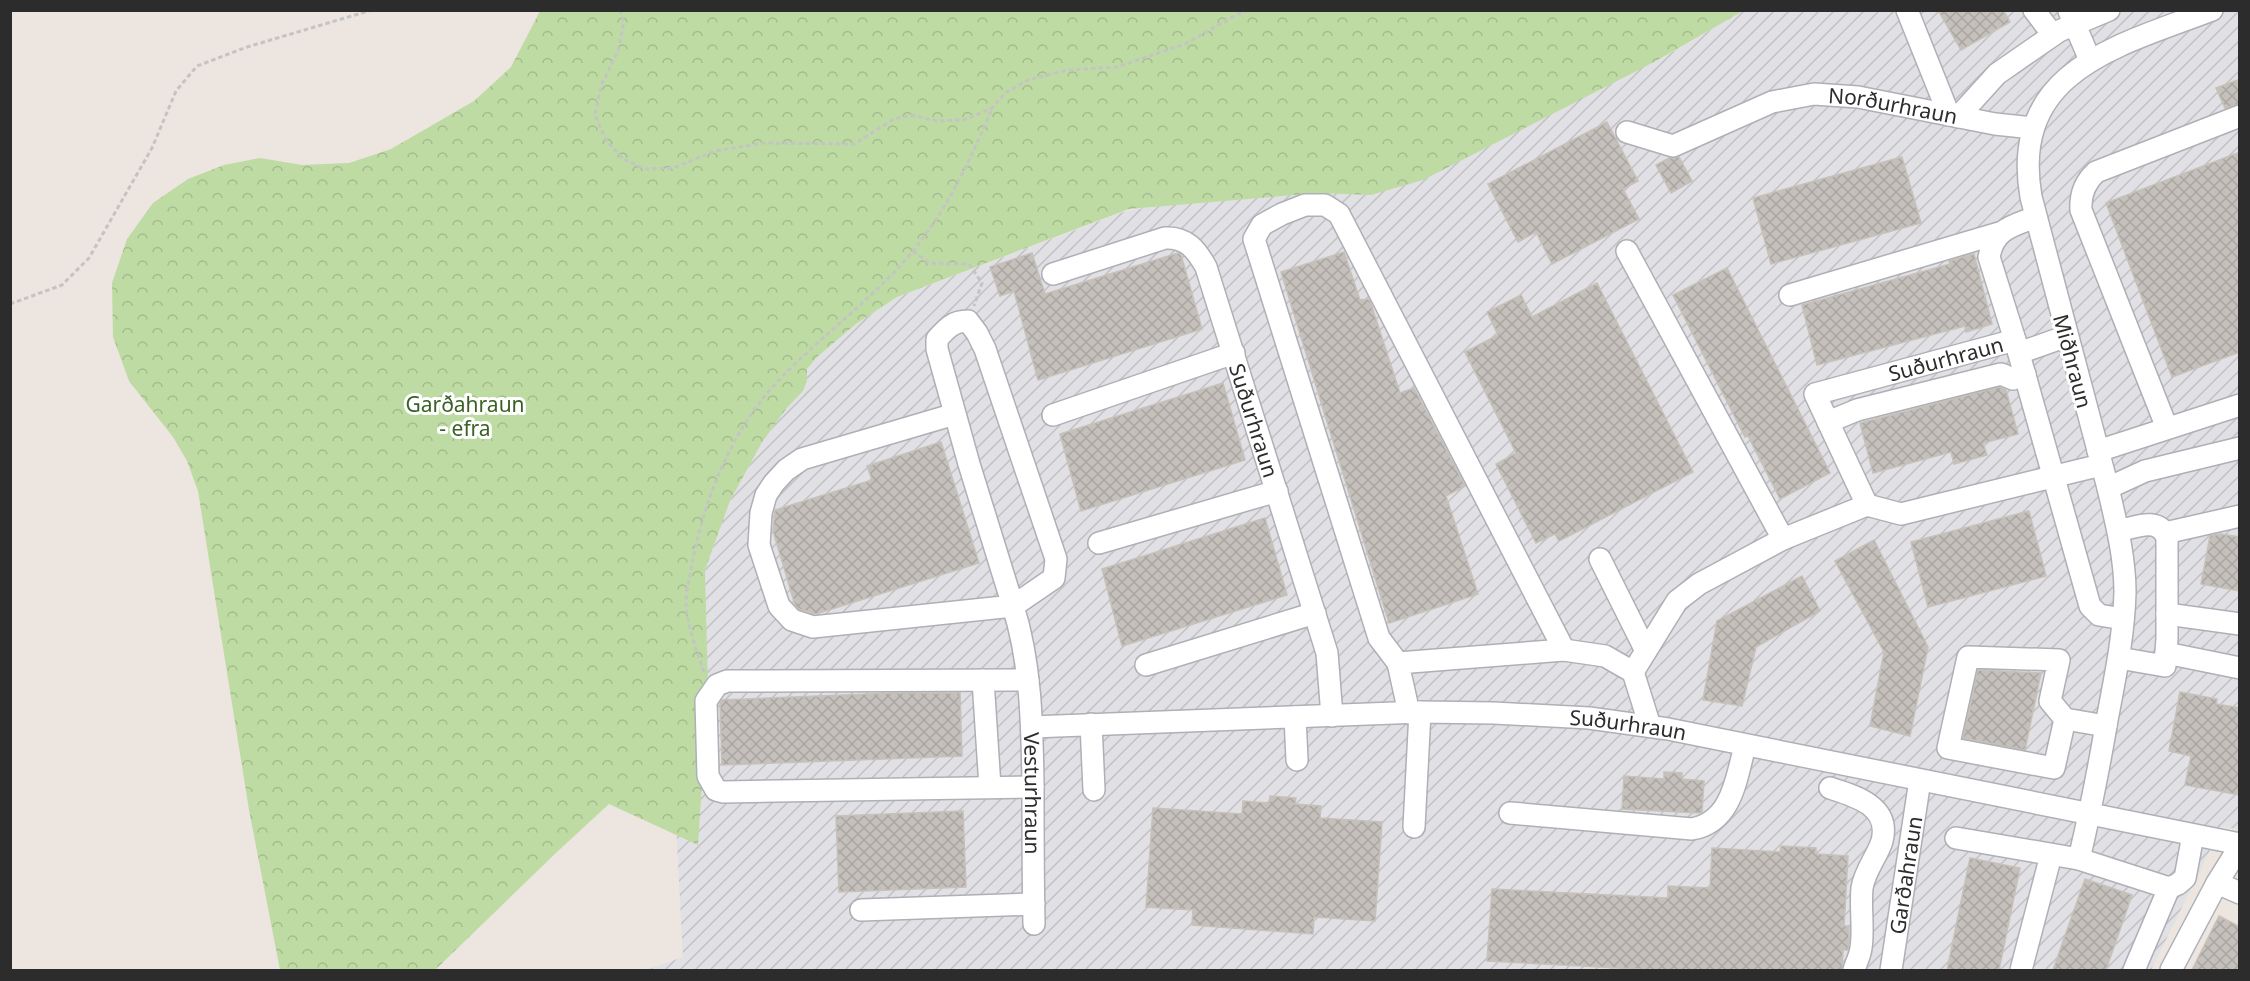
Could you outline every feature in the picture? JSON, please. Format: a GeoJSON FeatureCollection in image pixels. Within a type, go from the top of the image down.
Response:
{"type":"FeatureCollection","features":[{"type":"Feature","properties":{"kind":"street"},"geometry":{"type":"LineString","coordinates":[[1907,10],[1954,116],[1996,74],[2053,35],[2071,17],[2109,10]]}},
{"type":"Feature","properties":{"kind":"street"},"geometry":{"type":"LineString","coordinates":[[2034,10],[2053,35]]}},
{"type":"Feature","properties":{"kind":"street","name":"Miðhraun"},"geometry":{"type":"LineString","coordinates":[[2079,859],[2090,813],[2119,658],[2124,576],[2118,531],[2108,488],[2036,217],[2027,174],[2028,153],[2033,128],[2040,110],[2069,75],[2090,60],[2134,40],[2212,10]]}},
{"type":"Feature","properties":{"kind":"street"},"geometry":{"type":"LineString","coordinates":[[2071,17],[2090,60]]}},
{"type":"Feature","properties":{"kind":"street","name":"Norðurhraun"},"geometry":{"type":"LineString","coordinates":[[1627,132],[1673,146],[1772,102],[1814,93],[1836,94],[1995,124],[2033,128]]}},
{"type":"Feature","properties":{"kind":"street"},"geometry":{"type":"LineString","coordinates":[[2167,429],[2081,210],[2082,195],[2087,182],[2096,172],[2240,116]]}},
{"type":"Feature","properties":{"kind":"street"},"geometry":{"type":"LineString","coordinates":[[1414,827],[1414,713],[1398,663],[1379,638],[1254,238],[1262,225],[1305,205],[1326,205],[1339,214],[1564,650]]}},
{"type":"Feature","properties":{"kind":"street"},"geometry":{"type":"LineString","coordinates":[[1790,296],[1999,233],[2036,217]]}},
{"type":"Feature","properties":{"kind":"street","name":"Suðurhraun"},"geometry":{"type":"LineString","coordinates":[[1999,233],[1991,244],[1989,257],[2017,346]]}},
{"type":"Feature","properties":{"kind":"street","name":"Suðurhraun"},"geometry":{"type":"LineString","coordinates":[[1053,274],[1157,240],[1181,239],[1193,247],[1206,267],[1328,653],[1332,716]]}},
{"type":"Feature","properties":{"kind":"street"},"geometry":{"type":"LineString","coordinates":[[1627,251],[1783,540]]}},
{"type":"Feature","properties":{"kind":"street","name":"Vesturhraun"},"geometry":{"type":"LineString","coordinates":[[861,910],[1034,914],[1032,727],[1027,671],[1013,606],[938,349],[937,339],[950,325],[959,321],[968,321]]}},
{"type":"Feature","properties":{"kind":"street"},"geometry":{"type":"LineString","coordinates":[[956,414],[802,459],[786,470],[774,483],[766,495],[761,513],[759,546],[779,606],[792,620],[813,627],[1013,606],[1054,578],[1056,559],[985,349],[968,321]]}},
{"type":"Feature","properties":{"kind":"street","name":"Suðurhraun"},"geometry":{"type":"LineString","coordinates":[[1867,505],[1815,394],[2067,336]]}},
{"type":"Feature","properties":{"kind":"street"},"geometry":{"type":"LineString","coordinates":[[2017,346],[2090,606],[2099,615],[2122,619]]}},
{"type":"Feature","properties":{"kind":"street"},"geometry":{"type":"LineString","coordinates":[[1053,415],[1233,353]]}},
{"type":"Feature","properties":{"kind":"street"},"geometry":{"type":"LineString","coordinates":[[1828,422],[1857,410],[2001,374],[2013,379],[2025,374]]}},
{"type":"Feature","properties":{"kind":"street"},"geometry":{"type":"LineString","coordinates":[[1634,672],[1677,601],[1690,590],[1783,540],[1867,505],[1901,514],[2054,477],[2167,429],[2240,405]]}},
{"type":"Feature","properties":{"kind":"street"},"geometry":{"type":"LineString","coordinates":[[2108,488],[2145,471],[2240,448]]}},
{"type":"Feature","properties":{"kind":"street"},"geometry":{"type":"LineString","coordinates":[[1099,543],[1277,491]]}},
{"type":"Feature","properties":{"kind":"street"},"geometry":{"type":"LineString","coordinates":[[2165,533],[2240,516]]}},
{"type":"Feature","properties":{"kind":"street"},"geometry":{"type":"LineString","coordinates":[[2118,531],[2152,524],[2157,525],[2167,538],[2164,666],[2119,658]]}},
{"type":"Feature","properties":{"kind":"street"},"geometry":{"type":"LineString","coordinates":[[1600,559],[1646,651]]}},
{"type":"Feature","properties":{"kind":"street"},"geometry":{"type":"LineString","coordinates":[[1146,665],[1315,613]]}},
{"type":"Feature","properties":{"kind":"street"},"geometry":{"type":"LineString","coordinates":[[2167,614],[2240,624]]}},
{"type":"Feature","properties":{"kind":"street"},"geometry":{"type":"LineString","coordinates":[[1398,663],[1564,650],[1605,656],[1634,672],[1650,726]]}},
{"type":"Feature","properties":{"kind":"street"},"geometry":{"type":"LineString","coordinates":[[2166,653],[2240,668]]}},
{"type":"Feature","properties":{"kind":"street"},"geometry":{"type":"LineString","coordinates":[[2065,719],[2054,768],[1948,748],[1968,657],[2059,660],[2050,701],[2065,719],[2106,726]]}},
{"type":"Feature","properties":{"kind":"street"},"geometry":{"type":"LineString","coordinates":[[1027,671],[983,680],[727,681],[717,685],[706,701],[708,776],[716,790],[723,792],[1033,787]]}},
{"type":"Feature","properties":{"kind":"street"},"geometry":{"type":"LineString","coordinates":[[983,680],[990,787]]}},
{"type":"Feature","properties":{"kind":"street","name":"Suðurhraun"},"geometry":{"type":"LineString","coordinates":[[1032,727],[1414,713],[1545,715],[1650,726],[1920,780]]}},
{"type":"Feature","properties":{"kind":"street"},"geometry":{"type":"LineString","coordinates":[[1295,717],[1297,760]]}},
{"type":"Feature","properties":{"kind":"street"},"geometry":{"type":"LineString","coordinates":[[1091,724],[1094,790]]}},
{"type":"Feature","properties":{"kind":"street"},"geometry":{"type":"LineString","coordinates":[[1510,813],[1701,828],[1717,819],[1727,806],[1745,746]]}},
{"type":"Feature","properties":{"kind":"street"},"geometry":{"type":"LineString","coordinates":[[1920,780],[2240,845],[2171,970]]}},
{"type":"Feature","properties":{"kind":"street","name":"Garðahraun"},"geometry":{"type":"LineString","coordinates":[[1891,970],[1920,780]]}},
{"type":"Feature","properties":{"kind":"street"},"geometry":{"type":"LineString","coordinates":[[1830,788],[1853,796],[1874,808],[1881,818],[1883,830],[1882,841],[1864,876],[1861,900],[1861,949],[1854,970]]}},
{"type":"Feature","properties":{"kind":"street"},"geometry":{"type":"LineString","coordinates":[[1956,838],[2079,859],[2169,888],[2185,878],[2193,835]]}},
{"type":"Feature","properties":{"kind":"street"},"geometry":{"type":"LineString","coordinates":[[2021,970],[2051,855]]}},
{"type":"Feature","properties":{"kind":"street"},"geometry":{"type":"LineString","coordinates":[[2217,883],[2240,892]]}},
{"type":"Feature","properties":{"kind":"street"},"geometry":{"type":"LineString","coordinates":[[2134,970],[2169,888]]}},
{"type":"Feature","properties":{"kind":"path"},"geometry":{"type":"LineString","coordinates":[[10,304],[62,285],[89,258],[152,148],[176,92],[197,66],[246,47],[372,10]]}},
{"type":"Feature","properties":{"kind":"path"},"geometry":{"type":"LineString","coordinates":[[620,10],[624,22],[618,51],[601,86],[595,115],[606,140],[623,159],[646,169],[673,168],[715,151],[764,143],[854,144],[894,119],[912,115],[937,121],[963,120],[992,108]]}},
{"type":"Feature","properties":{"kind":"path"},"geometry":{"type":"LineString","coordinates":[[711,691],[696,649],[686,602],[697,534],[718,473],[746,422],[778,381],[913,251],[948,202],[972,156],[992,108],[1005,93],[1028,80],[1067,70],[1117,67],[1185,44],[1248,10]]}},
{"type":"Feature","properties":{"kind":"path"},"geometry":{"type":"LineString","coordinates":[[913,251],[930,263],[969,264],[982,283],[968,321]]}},
{"type":"Feature","properties":{"kind":"shaded area"},"geometry":{"type":"Polygon","coordinates":[[[1743,11],[2239,11],[2239,830],[2222,826],[2151,970],[647,970],[683,957],[671,729],[705,617],[705,570],[730,501],[761,444],[786,409],[803,391],[807,381],[807,369],[817,357],[856,324],[897,297],[1123,212],[1320,174],[1657,61],[1743,11]]]}},
{"type":"Feature","properties":{"kind":"green space","name":"Garðahraun - efra"},"geometry":{"type":"Polygon","coordinates":[[[540,11],[1743,11],[1656,61],[1423,180],[1371,195],[1318,193],[1129,209],[897,297],[856,324],[817,357],[807,369],[807,381],[803,391],[786,409],[761,444],[730,501],[705,570],[708,690],[698,845],[609,804],[435,970],[280,970],[249,810],[198,491],[187,461],[173,437],[129,381],[113,337],[112,283],[127,239],[153,203],[188,179],[224,165],[260,158],[302,165],[349,163],[391,149],[474,101],[511,67],[540,11]]]}},
{"type":"Feature","properties":{"kind":"building"},"geometry":{"type":"Polygon","coordinates":[[[1938,10],[2003,10],[2010,22],[1961,50],[1938,10]]]}},
{"type":"Feature","properties":{"kind":"building"},"geometry":{"type":"Polygon","coordinates":[[[2240,79],[2240,104],[2225,108],[2216,88],[2240,79]]]}},
{"type":"Feature","properties":{"kind":"building"},"geometry":{"type":"Polygon","coordinates":[[[1607,122],[1638,181],[1623,189],[1639,219],[1552,264],[1536,232],[1518,242],[1488,184],[1607,122]]]}},
{"type":"Feature","properties":{"kind":"building"},"geometry":{"type":"Polygon","coordinates":[[[2240,152],[2240,352],[2172,377],[2106,203],[2240,152]]]}},
{"type":"Feature","properties":{"kind":"building"},"geometry":{"type":"Polygon","coordinates":[[[1679,157],[1692,181],[1671,193],[1656,165],[1669,158],[1679,157]]]}},
{"type":"Feature","properties":{"kind":"building"},"geometry":{"type":"Polygon","coordinates":[[[1902,157],[1921,223],[1771,264],[1753,198],[1902,157]]]}},
{"type":"Feature","properties":{"kind":"building"},"geometry":{"type":"Polygon","coordinates":[[[1344,252],[1360,300],[1370,301],[1400,393],[1414,388],[1465,486],[1446,496],[1478,594],[1389,623],[1281,272],[1344,252]]]}},
{"type":"Feature","properties":{"kind":"building"},"geometry":{"type":"Polygon","coordinates":[[[1032,253],[1045,294],[1178,253],[1181,255],[1202,329],[1038,380],[1014,291],[1000,296],[990,267],[1032,253]]]}},
{"type":"Feature","properties":{"kind":"building"},"geometry":{"type":"Polygon","coordinates":[[[1974,254],[1992,324],[1966,332],[1965,326],[1817,365],[1802,305],[1950,264],[1949,261],[1974,254]]]}},
{"type":"Feature","properties":{"kind":"building"},"geometry":{"type":"Polygon","coordinates":[[[1727,268],[1830,473],[1780,499],[1748,436],[1745,437],[1673,295],[1727,268]]]}},
{"type":"Feature","properties":{"kind":"building"},"geometry":{"type":"Polygon","coordinates":[[[1597,283],[1693,472],[1559,541],[1555,534],[1536,543],[1496,464],[1516,453],[1465,352],[1498,335],[1487,312],[1521,295],[1532,317],[1597,283]]]}},
{"type":"Feature","properties":{"kind":"building"},"geometry":{"type":"Polygon","coordinates":[[[1223,383],[1245,460],[1081,511],[1060,434],[1223,383]]]}},
{"type":"Feature","properties":{"kind":"building"},"geometry":{"type":"Polygon","coordinates":[[[2000,387],[2006,390],[2018,434],[1983,443],[1987,455],[1954,464],[1951,452],[1873,473],[1860,423],[2000,387]]]}},
{"type":"Feature","properties":{"kind":"building"},"geometry":{"type":"Polygon","coordinates":[[[941,442],[979,563],[816,614],[799,609],[795,605],[773,531],[775,510],[872,480],[867,466],[941,442]]]}},
{"type":"Feature","properties":{"kind":"building"},"geometry":{"type":"Polygon","coordinates":[[[2029,511],[2046,576],[1928,607],[1911,542],[2029,511]]]}},
{"type":"Feature","properties":{"kind":"building"},"geometry":{"type":"Polygon","coordinates":[[[1265,518],[1287,595],[1122,646],[1102,569],[1265,518]]]}},
{"type":"Feature","properties":{"kind":"building"},"geometry":{"type":"Polygon","coordinates":[[[2220,534],[2240,537],[2240,591],[2201,584],[2210,536],[2220,534]]]}},
{"type":"Feature","properties":{"kind":"building"},"geometry":{"type":"Polygon","coordinates":[[[1874,540],[1928,647],[1910,736],[1870,726],[1884,652],[1835,561],[1874,540]]]}},
{"type":"Feature","properties":{"kind":"building"},"geometry":{"type":"Polygon","coordinates":[[[1802,576],[1820,611],[1756,647],[1742,706],[1703,700],[1717,621],[1802,576]]]}},
{"type":"Feature","properties":{"kind":"building"},"geometry":{"type":"Polygon","coordinates":[[[1978,670],[2041,673],[2025,750],[1963,738],[1978,670]]]}},
{"type":"Feature","properties":{"kind":"building"},"geometry":{"type":"Polygon","coordinates":[[[2180,692],[2217,699],[2216,704],[2240,708],[2240,795],[2185,785],[2191,756],[2169,751],[2180,692]]]}},
{"type":"Feature","properties":{"kind":"building"},"geometry":{"type":"Polygon","coordinates":[[[893,693],[960,693],[962,756],[722,765],[720,703],[722,700],[893,693]]]}},
{"type":"Feature","properties":{"kind":"building"},"geometry":{"type":"Polygon","coordinates":[[[1664,772],[1682,773],[1682,779],[1704,781],[1702,812],[1622,809],[1624,776],[1664,779],[1664,772]]]}},
{"type":"Feature","properties":{"kind":"building"},"geometry":{"type":"Polygon","coordinates":[[[1270,796],[1296,798],[1295,804],[1321,806],[1320,818],[1382,822],[1375,921],[1314,917],[1313,934],[1192,925],[1193,910],[1146,907],[1153,808],[1242,814],[1243,801],[1269,803],[1270,796]]]}},
{"type":"Feature","properties":{"kind":"building"},"geometry":{"type":"Polygon","coordinates":[[[963,811],[966,887],[839,892],[836,816],[963,811]]]}},
{"type":"Feature","properties":{"kind":"building"},"geometry":{"type":"Polygon","coordinates":[[[1781,846],[1816,848],[1816,854],[1848,856],[1844,926],[1849,926],[1849,940],[1848,950],[1843,950],[1842,970],[1656,970],[1487,961],[1492,889],[1668,898],[1668,886],[1710,888],[1712,848],[1780,852],[1781,846]]]}},
{"type":"Feature","properties":{"kind":"building"},"geometry":{"type":"Polygon","coordinates":[[[1970,858],[2020,868],[1999,970],[1947,970],[1970,858]]]}},
{"type":"Feature","properties":{"kind":"building"},"geometry":{"type":"Polygon","coordinates":[[[2085,879],[2132,895],[2106,970],[2053,970],[2085,879]]]}},
{"type":"Feature","properties":{"kind":"building"},"geometry":{"type":"Polygon","coordinates":[[[2219,916],[2240,927],[2240,970],[2192,970],[2219,916]]]}}]}
